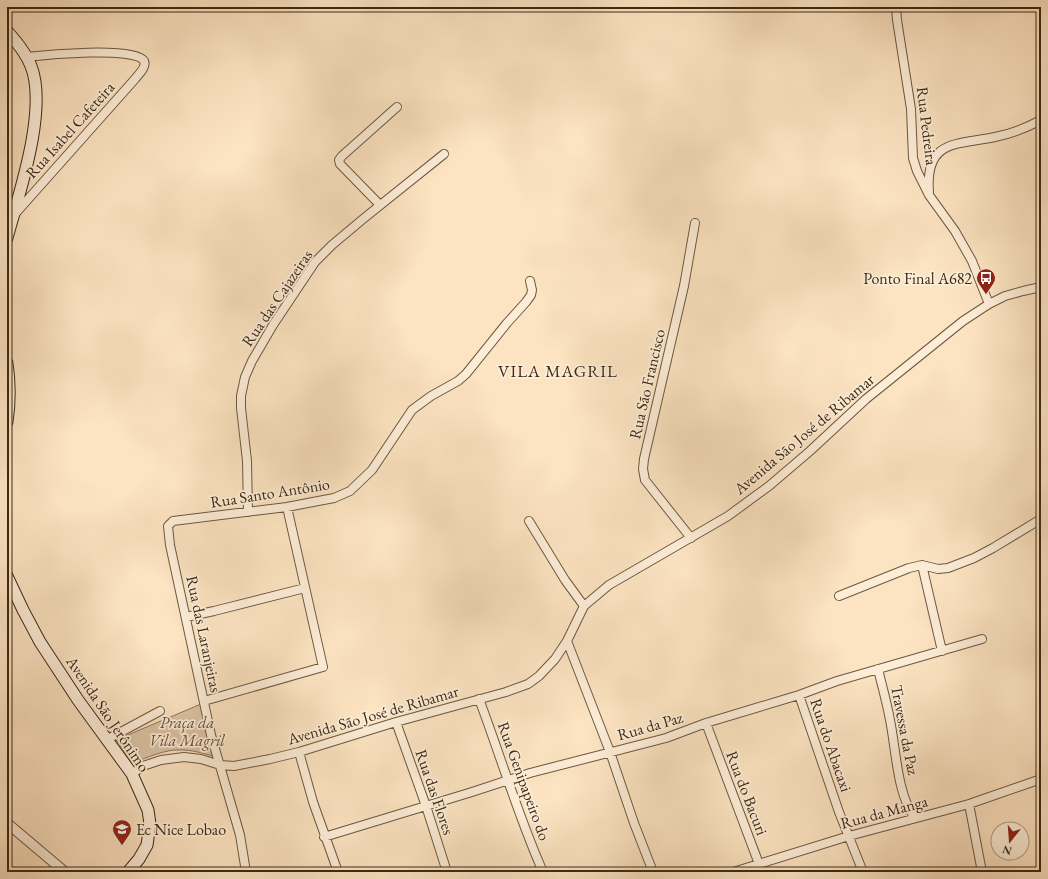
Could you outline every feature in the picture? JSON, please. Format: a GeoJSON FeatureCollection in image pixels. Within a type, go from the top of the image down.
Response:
{"type":"FeatureCollection","features":[{"type":"Feature","properties":{"kind":"main road"},"geometry":{"type":"LineString","coordinates":[[7,31],[26,57],[31,67],[34,79],[35,115],[28,159],[10,214],[7,238]]}},
{"type":"Feature","properties":{"kind":"main road"},"geometry":{"type":"LineString","coordinates":[[7,363],[10,381],[7,422]]}},
{"type":"Feature","properties":{"kind":"main road","name":"Avenida São Jerônimo"},"geometry":{"type":"LineString","coordinates":[[7,576],[40,642],[58,671],[106,740],[132,774],[148,810],[150,824],[147,845],[139,859],[128,872]]}},
{"type":"Feature","properties":{"kind":"street","name":"Rua Pedreira"},"geometry":{"type":"LineString","coordinates":[[896,7],[896,20],[911,109],[913,158],[917,171],[929,195],[955,231],[972,262],[989,304]]}},
{"type":"Feature","properties":{"kind":"street","name":"Rua Isabel Cafeteira"},"geometry":{"type":"LineString","coordinates":[[10,214],[135,79],[144,66],[143,59],[122,52],[93,52],[26,57]]}},
{"type":"Feature","properties":{"kind":"street"},"geometry":{"type":"LineString","coordinates":[[380,205],[340,164],[339,160],[397,107]]}},
{"type":"Feature","properties":{"kind":"street"},"geometry":{"type":"LineString","coordinates":[[929,195],[928,181],[932,163],[938,154],[946,147],[966,141],[1007,134],[1020,130],[1041,120]]}},
{"type":"Feature","properties":{"kind":"street","name":"Rua das Cajazeiras"},"geometry":{"type":"LineString","coordinates":[[248,512],[247,461],[241,396],[245,377],[252,361],[273,324],[315,262],[332,245],[444,154]]}},
{"type":"Feature","properties":{"kind":"street","name":"Rua São Francisco"},"geometry":{"type":"LineString","coordinates":[[691,538],[645,480],[643,469],[684,286],[695,223]]}},
{"type":"Feature","properties":{"kind":"street","name":"Rua Santo Antônio"},"geometry":{"type":"LineString","coordinates":[[173,521],[287,507],[334,498],[350,491],[372,470],[412,410],[431,396],[458,381],[476,362],[528,298],[532,290],[530,282]]}},
{"type":"Feature","properties":{"kind":"street","name":"Avenida São José de Ribamar"},"geometry":{"type":"LineString","coordinates":[[132,774],[143,766],[161,760],[184,756],[201,759],[220,765],[234,766],[299,752],[396,722],[518,689],[528,684],[546,669],[567,641],[584,606],[609,585],[728,516],[769,486],[810,451],[866,399],[963,321],[989,304],[1005,296],[1023,290],[1041,287]]}},
{"type":"Feature","properties":{"kind":"street"},"geometry":{"type":"LineString","coordinates":[[204,701],[323,667],[287,507]]}},
{"type":"Feature","properties":{"kind":"street"},"geometry":{"type":"LineString","coordinates":[[839,596],[909,568],[922,565],[938,569],[954,566],[993,548],[1041,519]]}},
{"type":"Feature","properties":{"kind":"street","name":"Rua das Laranjeiras"},"geometry":{"type":"LineString","coordinates":[[173,521],[168,526],[170,545],[211,735],[240,835],[246,872]]}},
{"type":"Feature","properties":{"kind":"street"},"geometry":{"type":"LineString","coordinates":[[529,521],[584,606]]}},
{"type":"Feature","properties":{"kind":"street"},"geometry":{"type":"LineString","coordinates":[[922,565],[942,650]]}},
{"type":"Feature","properties":{"kind":"street"},"geometry":{"type":"LineString","coordinates":[[186,617],[305,588]]}},
{"type":"Feature","properties":{"kind":"street","name":"Rua da Paz"},"geometry":{"type":"LineString","coordinates":[[324,837],[530,773],[666,738],[706,723],[799,695],[837,681],[982,639]]}},
{"type":"Feature","properties":{"kind":"street"},"geometry":{"type":"LineString","coordinates":[[567,641],[610,752],[653,872]]}},
{"type":"Feature","properties":{"kind":"street","name":"Travessa da Paz"},"geometry":{"type":"LineString","coordinates":[[878,669],[890,721],[902,788],[912,813],[916,818]]}},
{"type":"Feature","properties":{"kind":"street","name":"Rua do Abacaxi"},"geometry":{"type":"LineString","coordinates":[[799,695],[863,872]]}},
{"type":"Feature","properties":{"kind":"street","name":"Rua Genipapeiro do"},"geometry":{"type":"LineString","coordinates":[[479,699],[497,746],[507,780],[543,872]]}},
{"type":"Feature","properties":{"kind":"street"},"geometry":{"type":"LineString","coordinates":[[106,740],[160,711]]}},
{"type":"Feature","properties":{"kind":"street","name":"Rua das Flores"},"geometry":{"type":"LineString","coordinates":[[396,722],[426,806],[447,872]]}},
{"type":"Feature","properties":{"kind":"street","name":"Rua do Bacuri"},"geometry":{"type":"LineString","coordinates":[[706,723],[761,868]]}},
{"type":"Feature","properties":{"kind":"street"},"geometry":{"type":"LineString","coordinates":[[299,752],[324,837],[338,872]]}},
{"type":"Feature","properties":{"kind":"street","name":"Rua da Manga"},"geometry":{"type":"LineString","coordinates":[[733,872],[761,868],[849,836],[969,804],[1041,779]]}},
{"type":"Feature","properties":{"kind":"street"},"geometry":{"type":"LineString","coordinates":[[969,804],[982,872]]}},
{"type":"Feature","properties":{"kind":"street"},"geometry":{"type":"LineString","coordinates":[[7,823],[65,872]]}},
{"type":"Feature","properties":{"kind":"green space","name":"Praça da Vila Magril"},"geometry":{"type":"Polygon","coordinates":[[[201,704],[213,756],[193,751],[175,750],[156,754],[132,763],[116,740],[201,704]]]}},
{"type":"Feature","properties":{"kind":"place","name":"Ponto Final A682"},"geometry":{"type":"Point","coordinates":[986,295]}},
{"type":"Feature","properties":{"kind":"place","name":"Ec Nice Lobao"},"geometry":{"type":"Point","coordinates":[122,846]}},
{"type":"Feature","properties":{"kind":"district","name":"VILA MAGRIL"},"geometry":{"type":"Point","coordinates":[558,371]}}]}
